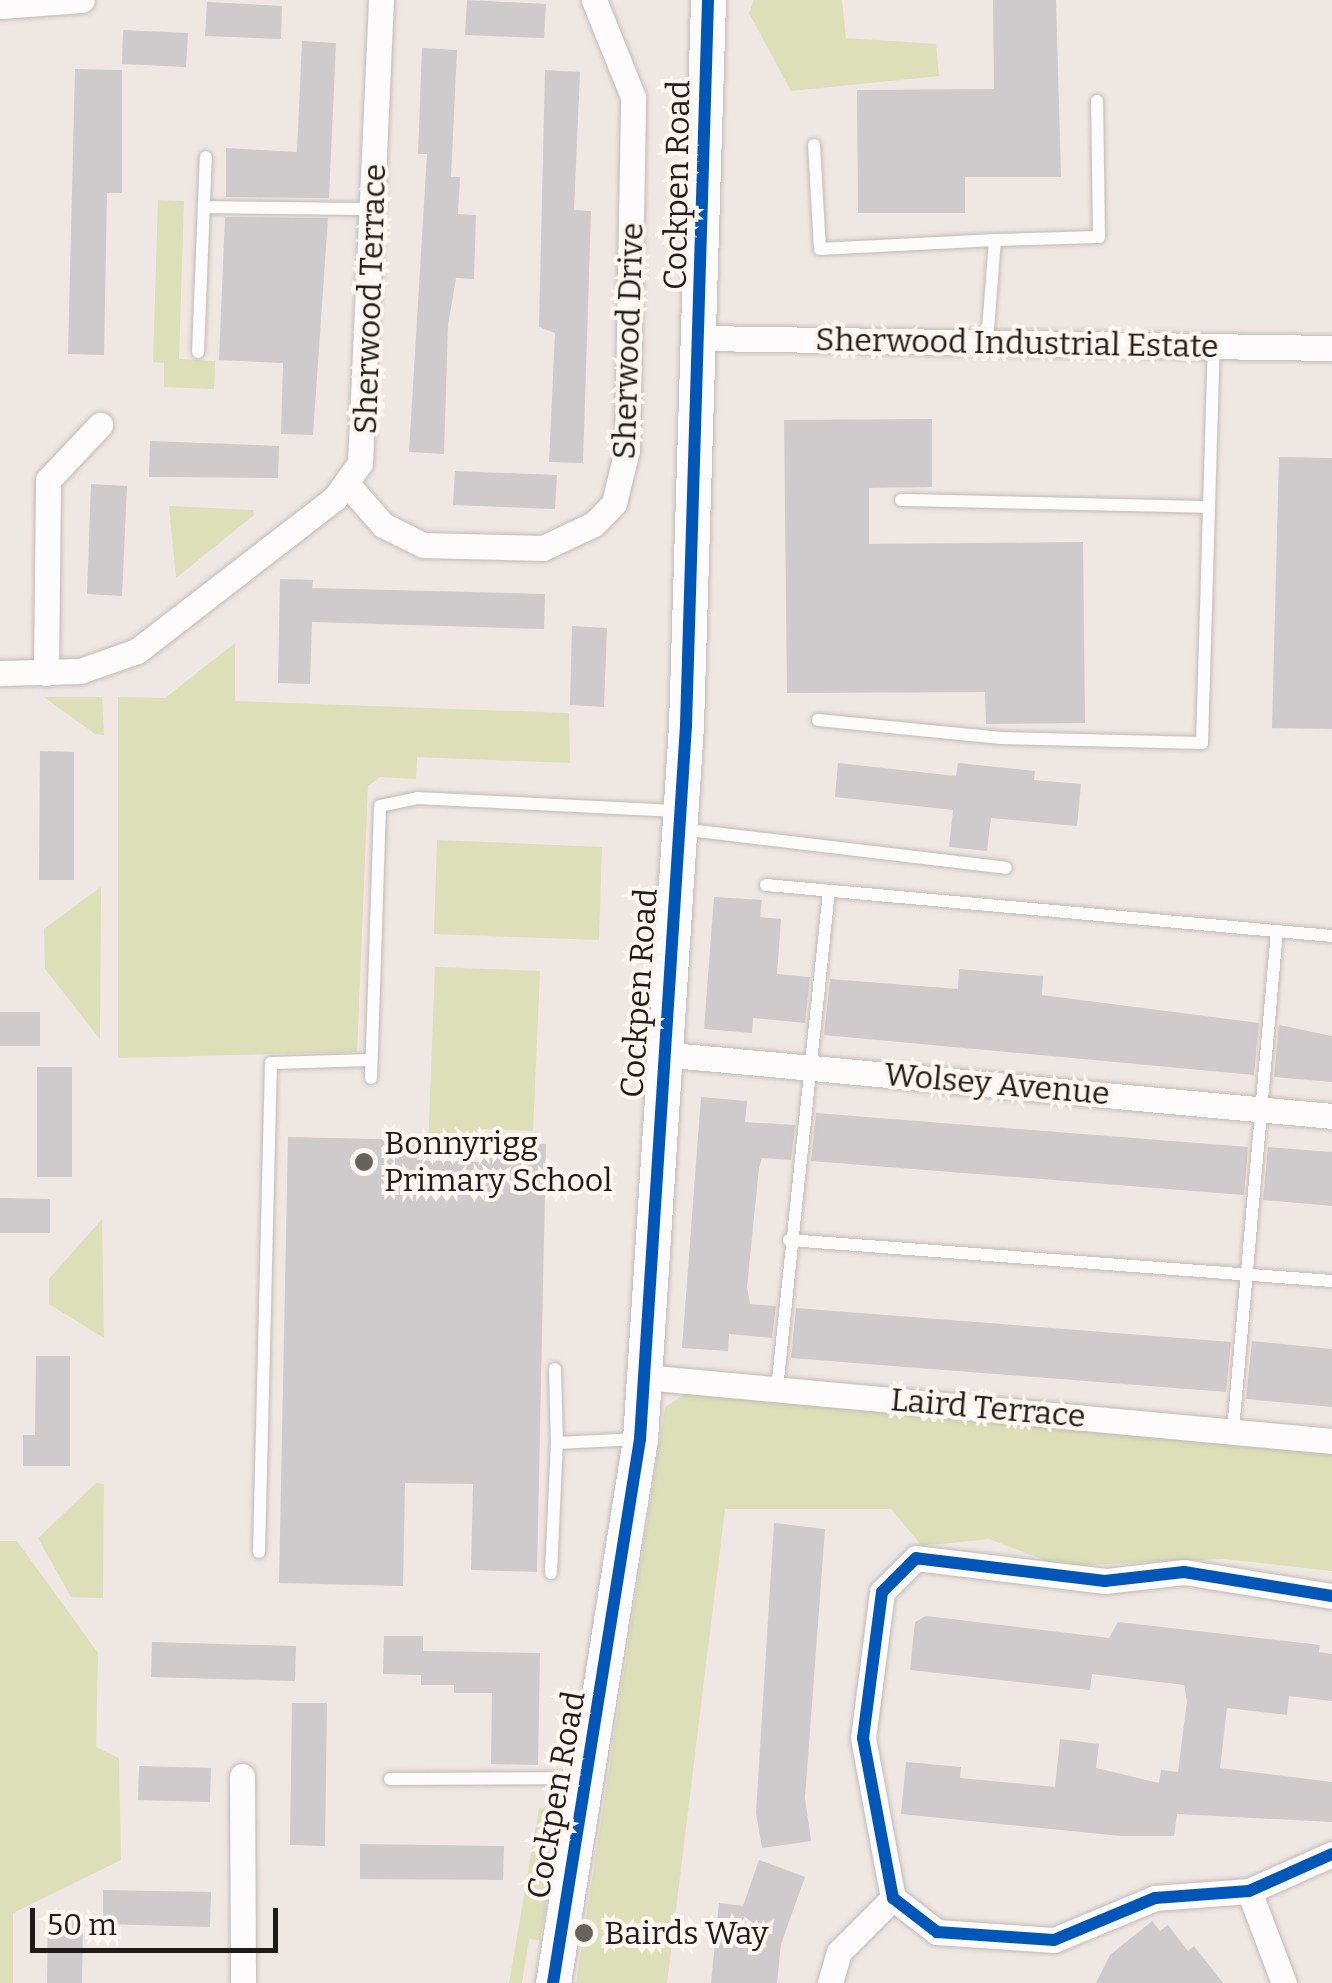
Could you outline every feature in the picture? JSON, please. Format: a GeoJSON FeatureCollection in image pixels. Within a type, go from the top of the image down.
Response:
{"type":"FeatureCollection","features":[{"type":"Feature","properties":{"kind":"main road","name":"Cockpen Road"},"geometry":{"type":"LineString","coordinates":[[553,1983],[640,1439],[678,820],[702,338],[708,0]]}},
{"type":"Feature","properties":{"kind":"street"},"geometry":{"type":"LineString","coordinates":[[0,6],[82,0]]}},
{"type":"Feature","properties":{"kind":"street","name":"Sherwood Terrace"},"geometry":{"type":"LineString","coordinates":[[348,485],[366,441],[381,0]]}},
{"type":"Feature","properties":{"kind":"street","name":"Sherwood Drive"},"geometry":{"type":"LineString","coordinates":[[348,485],[383,525],[423,545],[543,548],[594,524],[614,503],[627,450],[633,97],[594,0]]}},
{"type":"Feature","properties":{"kind":"street","name":"Sherwood Industrial Estate"},"geometry":{"type":"LineString","coordinates":[[702,338],[1332,348]]}},
{"type":"Feature","properties":{"kind":"street"},"geometry":{"type":"LineString","coordinates":[[46,673],[48,480],[100,425]]}},
{"type":"Feature","properties":{"kind":"street"},"geometry":{"type":"LineString","coordinates":[[0,673],[46,673],[111,664],[137,651],[348,485]]}},
{"type":"Feature","properties":{"kind":"street","name":"Wolsey Avenue"},"geometry":{"type":"LineString","coordinates":[[661,1054],[1332,1116]]}},
{"type":"Feature","properties":{"kind":"street","name":"Laird Terrace"},"geometry":{"type":"LineString","coordinates":[[644,1376],[1332,1440]]}},
{"type":"Feature","properties":{"kind":"street"},"geometry":{"type":"LineString","coordinates":[[1332,1596],[1184,1572],[1090,1580],[916,1558],[895,1571],[882,1592],[863,1738],[893,1898],[938,1932],[1054,1940],[1155,1898],[1249,1891],[1332,1854]]}},
{"type":"Feature","properties":{"kind":"street"},"geometry":{"type":"LineString","coordinates":[[242,1776],[231,1845],[242,1983]]}},
{"type":"Feature","properties":{"kind":"street"},"geometry":{"type":"LineString","coordinates":[[1249,1891],[1284,1983]]}},
{"type":"Feature","properties":{"kind":"street"},"geometry":{"type":"LineString","coordinates":[[830,1983],[839,1952],[893,1898]]}},
{"type":"Feature","properties":{"kind":"lane"},"geometry":{"type":"LineString","coordinates":[[814,145],[820,248],[1099,237],[1097,101]]}},
{"type":"Feature","properties":{"kind":"lane"},"geometry":{"type":"LineString","coordinates":[[198,352],[206,158]]}},
{"type":"Feature","properties":{"kind":"lane"},"geometry":{"type":"LineString","coordinates":[[204,207],[374,209]]}},
{"type":"Feature","properties":{"kind":"lane"},"geometry":{"type":"LineString","coordinates":[[987,342],[995,240]]}},
{"type":"Feature","properties":{"kind":"lane"},"geometry":{"type":"LineString","coordinates":[[818,720],[1001,738],[1202,743],[1214,346]]}},
{"type":"Feature","properties":{"kind":"lane"},"geometry":{"type":"LineString","coordinates":[[901,500],[1209,508]]}},
{"type":"Feature","properties":{"kind":"lane"},"geometry":{"type":"LineString","coordinates":[[370,1078],[380,806],[417,798],[678,820],[1006,868]]}},
{"type":"Feature","properties":{"kind":"lane"},"geometry":{"type":"LineString","coordinates":[[766,885],[1332,936]]}},
{"type":"Feature","properties":{"kind":"lane"},"geometry":{"type":"LineString","coordinates":[[777,1389],[789,1240],[829,890]]}},
{"type":"Feature","properties":{"kind":"lane"},"geometry":{"type":"LineString","coordinates":[[1233,1430],[1276,931]]}},
{"type":"Feature","properties":{"kind":"lane"},"geometry":{"type":"LineString","coordinates":[[259,1552],[271,1063],[371,1060]]}},
{"type":"Feature","properties":{"kind":"lane"},"geometry":{"type":"LineString","coordinates":[[789,1240],[1246,1272],[1332,1282]]}},
{"type":"Feature","properties":{"kind":"lane"},"geometry":{"type":"LineString","coordinates":[[551,1573],[557,1443],[555,1368]]}},
{"type":"Feature","properties":{"kind":"lane"},"geometry":{"type":"LineString","coordinates":[[557,1443],[640,1439]]}},
{"type":"Feature","properties":{"kind":"lane"},"geometry":{"type":"LineString","coordinates":[[390,1778],[588,1778]]}},
{"type":"Feature","properties":{"kind":"green space"},"geometry":{"type":"Polygon","coordinates":[[[754,0],[842,0],[846,38],[936,44],[939,76],[791,91],[749,13],[754,0]]]}},
{"type":"Feature","properties":{"kind":"green space"},"geometry":{"type":"Polygon","coordinates":[[[158,200],[184,201],[179,359],[215,361],[214,389],[164,387],[164,363],[153,362],[158,200]]]}},
{"type":"Feature","properties":{"kind":"green space"},"geometry":{"type":"Polygon","coordinates":[[[169,506],[253,510],[254,515],[176,578],[169,506]]]}},
{"type":"Feature","properties":{"kind":"green space"},"geometry":{"type":"Polygon","coordinates":[[[235,643],[235,701],[569,713],[570,763],[417,757],[416,779],[380,777],[368,786],[357,1052],[118,1058],[118,697],[165,698],[235,643]]]}},
{"type":"Feature","properties":{"kind":"green space"},"geometry":{"type":"Polygon","coordinates":[[[44,697],[102,697],[104,735],[95,734],[44,697]]]}},
{"type":"Feature","properties":{"kind":"green space"},"geometry":{"type":"Polygon","coordinates":[[[437,840],[602,847],[599,940],[434,934],[437,840]]]}},
{"type":"Feature","properties":{"kind":"green space"},"geometry":{"type":"Polygon","coordinates":[[[101,887],[100,1039],[45,969],[44,929],[101,887]]]}},
{"type":"Feature","properties":{"kind":"green space"},"geometry":{"type":"Polygon","coordinates":[[[435,967],[540,971],[533,1131],[477,1129],[475,1151],[428,1149],[435,967]]]}},
{"type":"Feature","properties":{"kind":"green space"},"geometry":{"type":"Polygon","coordinates":[[[102,1219],[104,1338],[49,1304],[49,1279],[102,1219]]]}},
{"type":"Feature","properties":{"kind":"green space"},"geometry":{"type":"Polygon","coordinates":[[[687,1393],[1332,1454],[1332,1571],[1224,1559],[1060,1566],[989,1539],[922,1546],[891,1509],[725,1509],[667,1983],[576,1983],[665,1407],[687,1393]]]}},
{"type":"Feature","properties":{"kind":"green space"},"geometry":{"type":"Polygon","coordinates":[[[96,1483],[104,1484],[103,1598],[71,1597],[38,1538],[96,1483]]]}},
{"type":"Feature","properties":{"kind":"green space"},"geometry":{"type":"Polygon","coordinates":[[[0,1541],[17,1541],[98,1653],[96,1747],[119,1758],[121,1860],[13,1913],[13,1983],[0,1983],[0,1541]]]}},
{"type":"Feature","properties":{"kind":"green space"},"geometry":{"type":"Polygon","coordinates":[[[539,1808],[562,1808],[540,1940],[529,1939],[522,1983],[509,1983],[539,1808]]]}},
{"type":"Feature","properties":{"kind":"building"},"geometry":{"type":"Polygon","coordinates":[[[467,0],[546,4],[544,38],[465,35],[467,0]]]}},
{"type":"Feature","properties":{"kind":"building"},"geometry":{"type":"Polygon","coordinates":[[[993,0],[1056,0],[1061,177],[965,177],[965,213],[858,213],[857,90],[994,89],[993,0]]]}},
{"type":"Feature","properties":{"kind":"building"},"geometry":{"type":"Polygon","coordinates":[[[207,2],[282,6],[281,39],[205,36],[207,2]]]}},
{"type":"Feature","properties":{"kind":"building"},"geometry":{"type":"Polygon","coordinates":[[[123,30],[188,33],[186,67],[122,64],[123,30]]]}},
{"type":"Feature","properties":{"kind":"building"},"geometry":{"type":"Polygon","coordinates":[[[302,41],[336,43],[329,198],[226,197],[226,148],[297,152],[302,41]]]}},
{"type":"Feature","properties":{"kind":"building"},"geometry":{"type":"Polygon","coordinates":[[[422,48],[457,50],[451,177],[460,177],[458,214],[476,215],[474,279],[456,278],[448,325],[444,454],[409,452],[427,154],[418,154],[422,48]]]}},
{"type":"Feature","properties":{"kind":"building"},"geometry":{"type":"Polygon","coordinates":[[[75,69],[122,70],[122,193],[107,193],[104,355],[68,354],[75,69]]]}},
{"type":"Feature","properties":{"kind":"building"},"geometry":{"type":"Polygon","coordinates":[[[545,70],[580,72],[574,210],[591,211],[583,463],[549,462],[555,333],[539,327],[545,70]]]}},
{"type":"Feature","properties":{"kind":"building"},"geometry":{"type":"Polygon","coordinates":[[[225,217],[328,218],[313,435],[281,434],[283,363],[219,360],[225,217]]]}},
{"type":"Feature","properties":{"kind":"building"},"geometry":{"type":"Polygon","coordinates":[[[932,419],[932,487],[869,488],[869,544],[1083,542],[1085,723],[986,724],[985,692],[787,693],[784,420],[932,419]]]}},
{"type":"Feature","properties":{"kind":"building"},"geometry":{"type":"Polygon","coordinates":[[[150,441],[279,446],[278,478],[149,477],[150,441]]]}},
{"type":"Feature","properties":{"kind":"building"},"geometry":{"type":"Polygon","coordinates":[[[1279,457],[1332,458],[1332,729],[1272,728],[1279,457]]]}},
{"type":"Feature","properties":{"kind":"building"},"geometry":{"type":"Polygon","coordinates":[[[455,471],[557,475],[555,509],[453,505],[455,471]]]}},
{"type":"Feature","properties":{"kind":"building"},"geometry":{"type":"Polygon","coordinates":[[[91,484],[127,486],[122,596],[87,594],[91,484]]]}},
{"type":"Feature","properties":{"kind":"building"},"geometry":{"type":"Polygon","coordinates":[[[280,579],[313,580],[312,588],[545,594],[544,629],[312,622],[310,684],[278,683],[280,579]]]}},
{"type":"Feature","properties":{"kind":"building"},"geometry":{"type":"Polygon","coordinates":[[[572,626],[607,628],[604,707],[570,705],[572,626]]]}},
{"type":"Feature","properties":{"kind":"building"},"geometry":{"type":"Polygon","coordinates":[[[40,751],[74,752],[74,880],[39,880],[40,751]]]}},
{"type":"Feature","properties":{"kind":"building"},"geometry":{"type":"Polygon","coordinates":[[[838,763],[956,776],[958,763],[1035,771],[1034,780],[1081,784],[1077,826],[991,818],[987,851],[949,847],[953,810],[835,797],[838,763]]]}},
{"type":"Feature","properties":{"kind":"building"},"geometry":{"type":"Polygon","coordinates":[[[714,897],[762,900],[760,917],[781,919],[777,974],[810,977],[805,1023],[753,1018],[752,1033],[704,1029],[714,897]]]}},
{"type":"Feature","properties":{"kind":"building"},"geometry":{"type":"Polygon","coordinates":[[[959,969],[1043,976],[1042,995],[1259,1023],[1254,1075],[824,1035],[830,979],[958,989],[959,969]]]}},
{"type":"Feature","properties":{"kind":"building"},"geometry":{"type":"Polygon","coordinates":[[[0,1012],[40,1012],[40,1046],[0,1046],[0,1012]]]}},
{"type":"Feature","properties":{"kind":"building"},"geometry":{"type":"Polygon","coordinates":[[[1279,1025],[1332,1036],[1332,1082],[1274,1077],[1279,1025]]]}},
{"type":"Feature","properties":{"kind":"building"},"geometry":{"type":"Polygon","coordinates":[[[37,1067],[72,1067],[72,1177],[37,1177],[37,1067]]]}},
{"type":"Feature","properties":{"kind":"building"},"geometry":{"type":"Polygon","coordinates":[[[701,1097],[747,1101],[745,1122],[795,1125],[791,1160],[762,1158],[759,1168],[747,1287],[750,1304],[776,1306],[772,1338],[729,1334],[728,1351],[682,1348],[701,1097]]]}},
{"type":"Feature","properties":{"kind":"building"},"geometry":{"type":"Polygon","coordinates":[[[816,1113],[1248,1147],[1244,1195],[811,1161],[816,1113]]]}},
{"type":"Feature","properties":{"kind":"building"},"geometry":{"type":"Polygon","coordinates":[[[288,1137],[417,1140],[417,1160],[481,1162],[481,1142],[546,1144],[537,1572],[471,1570],[473,1484],[405,1483],[403,1586],[279,1583],[288,1137]]]}},
{"type":"Feature","properties":{"kind":"building"},"geometry":{"type":"Polygon","coordinates":[[[1268,1147],[1332,1152],[1332,1206],[1263,1200],[1268,1147]]]}},
{"type":"Feature","properties":{"kind":"building"},"geometry":{"type":"Polygon","coordinates":[[[0,1198],[50,1199],[50,1233],[0,1233],[0,1198]]]}},
{"type":"Feature","properties":{"kind":"building"},"geometry":{"type":"Polygon","coordinates":[[[796,1308],[1231,1342],[1226,1392],[791,1358],[796,1308]]]}},
{"type":"Feature","properties":{"kind":"building"},"geometry":{"type":"Polygon","coordinates":[[[1252,1341],[1332,1349],[1332,1407],[1246,1399],[1252,1341]]]}},
{"type":"Feature","properties":{"kind":"building"},"geometry":{"type":"Polygon","coordinates":[[[36,1356],[70,1356],[70,1466],[23,1466],[23,1435],[35,1435],[36,1356]]]}},
{"type":"Feature","properties":{"kind":"building"},"geometry":{"type":"Polygon","coordinates":[[[774,1523],[825,1529],[805,1798],[811,1841],[762,1848],[756,1813],[774,1523]]]}},
{"type":"Feature","properties":{"kind":"building"},"geometry":{"type":"Polygon","coordinates":[[[926,1616],[1109,1638],[1118,1622],[1320,1645],[1319,1652],[1332,1654],[1332,1701],[1289,1696],[1287,1715],[1227,1708],[1220,1768],[1332,1782],[1332,1822],[1177,1814],[1174,1836],[1121,1836],[901,1814],[906,1762],[961,1767],[960,1778],[1055,1787],[1060,1739],[1099,1744],[1096,1768],[1159,1783],[1161,1770],[1178,1772],[1187,1701],[1184,1685],[1092,1674],[1090,1690],[910,1670],[915,1622],[926,1616]]]}},
{"type":"Feature","properties":{"kind":"building"},"geometry":{"type":"Polygon","coordinates":[[[384,1636],[423,1636],[423,1651],[540,1653],[538,1765],[491,1764],[492,1693],[454,1693],[454,1685],[421,1685],[421,1675],[383,1674],[384,1636]]]}},
{"type":"Feature","properties":{"kind":"building"},"geometry":{"type":"Polygon","coordinates":[[[152,1642],[296,1646],[295,1681],[151,1677],[152,1642]]]}},
{"type":"Feature","properties":{"kind":"building"},"geometry":{"type":"Polygon","coordinates":[[[292,1703],[327,1703],[325,1846],[290,1845],[292,1703]]]}},
{"type":"Feature","properties":{"kind":"building"},"geometry":{"type":"Polygon","coordinates":[[[139,1766],[211,1768],[210,1802],[138,1800],[139,1766]]]}},
{"type":"Feature","properties":{"kind":"building"},"geometry":{"type":"Polygon","coordinates":[[[360,1844],[504,1846],[503,1880],[360,1879],[360,1844]]]}},
{"type":"Feature","properties":{"kind":"building"},"geometry":{"type":"Polygon","coordinates":[[[759,1860],[805,1877],[781,1944],[777,1983],[711,1983],[719,1903],[743,1906],[759,1860]]]}},
{"type":"Feature","properties":{"kind":"building"},"geometry":{"type":"Polygon","coordinates":[[[103,1890],[211,1892],[210,1927],[103,1924],[103,1890]]]}},
{"type":"Feature","properties":{"kind":"building"},"geometry":{"type":"Polygon","coordinates":[[[48,1919],[83,1919],[82,1983],[47,1983],[48,1919]]]}},
{"type":"Feature","properties":{"kind":"building"},"geometry":{"type":"Polygon","coordinates":[[[1152,1921],[1160,1931],[1168,1925],[1188,1951],[1194,1946],[1223,1983],[1096,1983],[1110,1955],[1152,1921]]]}},
{"type":"Feature","properties":{"kind":"cycle path"},"geometry":{"type":"LineString","coordinates":[[553,1983],[640,1439],[686,725],[708,0]]}},
{"type":"Feature","properties":{"kind":"cycle path"},"geometry":{"type":"LineString","coordinates":[[1332,1596],[1184,1572],[1105,1581],[916,1558],[882,1592],[863,1738],[893,1898],[937,1932],[1054,1940],[1155,1898],[1249,1891],[1332,1854]]}},
{"type":"Feature","properties":{"kind":"place","name":"Bonnyrigg Primary School"},"geometry":{"type":"Point","coordinates":[364,1162]}},
{"type":"Feature","properties":{"kind":"place","name":"Bairds Way"},"geometry":{"type":"Point","coordinates":[584,1933]}}]}
